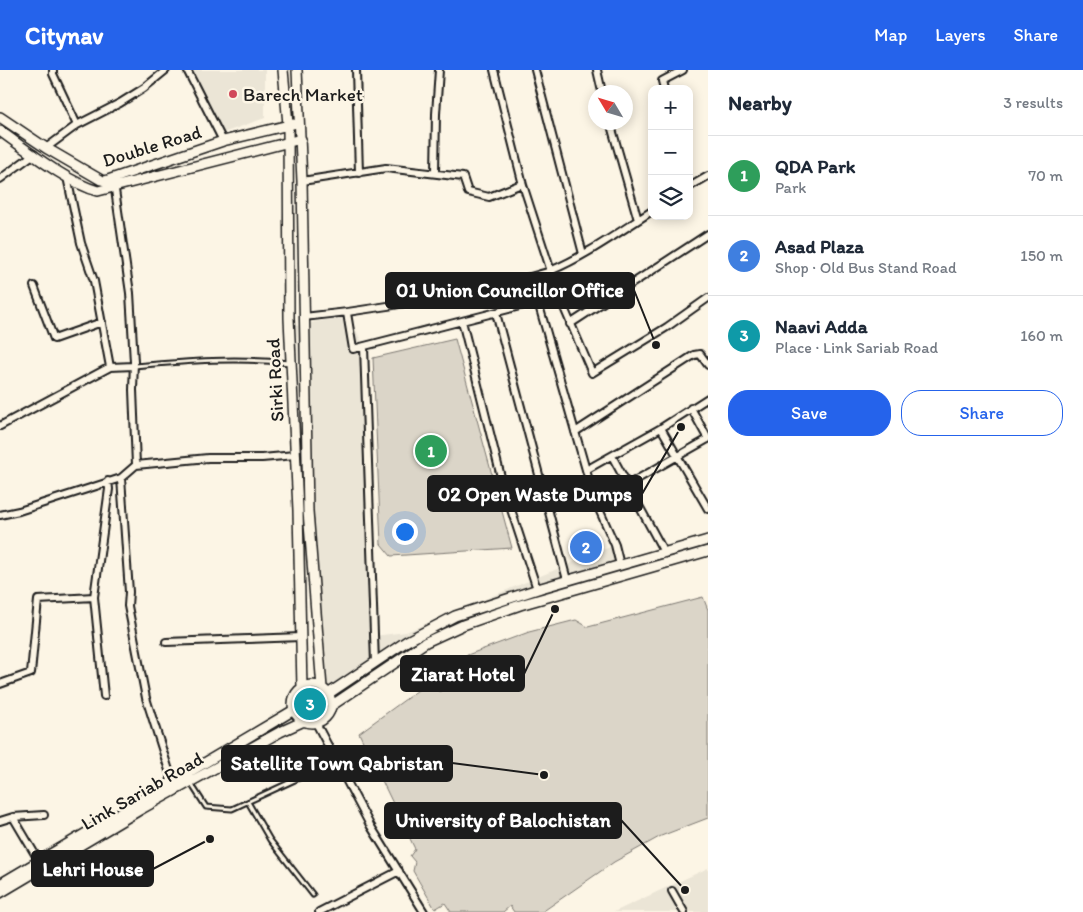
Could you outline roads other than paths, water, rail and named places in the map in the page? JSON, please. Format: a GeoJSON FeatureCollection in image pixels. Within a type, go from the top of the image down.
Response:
{"type":"FeatureCollection","features":[{"type":"Feature","properties":{"kind":"main road","name":"Sirki Road"},"geometry":{"type":"LineString","coordinates":[[283,70],[288,124],[289,318],[302,688]]}},
{"type":"Feature","properties":{"kind":"main road","name":"Sirki Road"},"geometry":{"type":"LineString","coordinates":[[297,70],[301,139],[308,511],[325,691]]}},
{"type":"Feature","properties":{"kind":"main road","name":"Double Road"},"geometry":{"type":"LineString","coordinates":[[0,117],[46,148],[101,180],[114,183],[223,141],[288,124],[299,123]]}},
{"type":"Feature","properties":{"kind":"main road"},"geometry":{"type":"LineString","coordinates":[[0,132],[67,177],[86,188],[98,191],[114,183],[301,139]]}},
{"type":"Feature","properties":{"kind":"main road"},"geometry":{"type":"LineString","coordinates":[[325,691],[375,663],[407,641],[455,616],[537,589],[708,540]]}},
{"type":"Feature","properties":{"kind":"main road"},"geometry":{"type":"LineString","coordinates":[[331,706],[325,691],[312,685],[302,688],[295,698],[294,710],[304,721],[316,723],[326,717],[331,706],[426,642],[463,625],[520,605],[708,551]]}},
{"type":"Feature","properties":{"kind":"main road","name":"Link Sariab Road"},"geometry":{"type":"LineString","coordinates":[[0,884],[294,710]]}},
{"type":"Feature","properties":{"kind":"main road","name":"Link Sariab Road"},"geometry":{"type":"LineString","coordinates":[[0,893],[190,782],[280,732],[304,721]]}},
{"type":"Feature","properties":{"kind":"street"},"geometry":{"type":"LineString","coordinates":[[53,70],[53,74],[77,125]]}},
{"type":"Feature","properties":{"kind":"street"},"geometry":{"type":"LineString","coordinates":[[46,148],[77,125],[144,88],[166,70]]}},
{"type":"Feature","properties":{"kind":"street"},"geometry":{"type":"LineString","coordinates":[[187,70],[223,141]]}},
{"type":"Feature","properties":{"kind":"street"},"geometry":{"type":"LineString","coordinates":[[356,70],[359,173]]}},
{"type":"Feature","properties":{"kind":"street"},"geometry":{"type":"LineString","coordinates":[[435,173],[439,70]]}},
{"type":"Feature","properties":{"kind":"street"},"geometry":{"type":"LineString","coordinates":[[494,70],[524,186],[550,271],[570,324],[592,373],[707,301]]}},
{"type":"Feature","properties":{"kind":"street"},"geometry":{"type":"LineString","coordinates":[[535,70],[583,254]]}},
{"type":"Feature","properties":{"kind":"street"},"geometry":{"type":"LineString","coordinates":[[597,70],[600,85]]}},
{"type":"Feature","properties":{"kind":"street"},"geometry":{"type":"LineString","coordinates":[[666,70],[668,78]]}},
{"type":"Feature","properties":{"kind":"street"},"geometry":{"type":"LineString","coordinates":[[663,85],[662,81],[683,70]]}},
{"type":"Feature","properties":{"kind":"street"},"geometry":{"type":"LineString","coordinates":[[612,130],[638,220]]}},
{"type":"Feature","properties":{"kind":"street"},"geometry":{"type":"LineString","coordinates":[[0,179],[34,154]]}},
{"type":"Feature","properties":{"kind":"street"},"geometry":{"type":"LineString","coordinates":[[302,180],[386,168],[463,177],[468,192],[489,197],[519,185],[524,186]]}},
{"type":"Feature","properties":{"kind":"street"},"geometry":{"type":"LineString","coordinates":[[693,185],[708,176]]}},
{"type":"Feature","properties":{"kind":"street"},"geometry":{"type":"LineString","coordinates":[[67,177],[81,243],[94,281],[110,367]]}},
{"type":"Feature","properties":{"kind":"street"},"geometry":{"type":"LineString","coordinates":[[114,183],[130,293],[136,465]]}},
{"type":"Feature","properties":{"kind":"street"},"geometry":{"type":"LineString","coordinates":[[304,317],[347,313],[437,298],[550,271],[583,254],[648,214]]}},
{"type":"Feature","properties":{"kind":"street"},"geometry":{"type":"LineString","coordinates":[[570,324],[708,234]]}},
{"type":"Feature","properties":{"kind":"street"},"geometry":{"type":"LineString","coordinates":[[34,286],[54,339],[102,322]]}},
{"type":"Feature","properties":{"kind":"street"},"geometry":{"type":"LineString","coordinates":[[347,313],[353,349],[559,296]]}},
{"type":"Feature","properties":{"kind":"street"},"geometry":{"type":"LineString","coordinates":[[538,302],[594,498],[615,545],[620,565]]}},
{"type":"Feature","properties":{"kind":"street"},"geometry":{"type":"LineString","coordinates":[[496,313],[567,580]]}},
{"type":"Feature","properties":{"kind":"street"},"geometry":{"type":"LineString","coordinates":[[462,321],[503,485],[537,589]]}},
{"type":"Feature","properties":{"kind":"street"},"geometry":{"type":"LineString","coordinates":[[364,347],[375,663]]}},
{"type":"Feature","properties":{"kind":"street"},"geometry":{"type":"LineString","coordinates":[[575,432],[694,355],[700,354],[708,365]]}},
{"type":"Feature","properties":{"kind":"street"},"geometry":{"type":"LineString","coordinates":[[0,426],[110,367],[134,366]]}},
{"type":"Feature","properties":{"kind":"street"},"geometry":{"type":"LineString","coordinates":[[586,470],[661,428],[708,398]]}},
{"type":"Feature","properties":{"kind":"street"},"geometry":{"type":"LineString","coordinates":[[628,484],[708,439],[691,408]]}},
{"type":"Feature","properties":{"kind":"street"},"geometry":{"type":"LineString","coordinates":[[661,428],[708,509]]}},
{"type":"Feature","properties":{"kind":"street"},"geometry":{"type":"LineString","coordinates":[[0,515],[19,511],[121,478],[136,465],[208,458],[295,456]]}},
{"type":"Feature","properties":{"kind":"street"},"geometry":{"type":"LineString","coordinates":[[612,456],[664,552]]}},
{"type":"Feature","properties":{"kind":"street"},"geometry":{"type":"LineString","coordinates":[[121,478],[129,592],[128,606],[146,698],[173,783]]}},
{"type":"Feature","properties":{"kind":"street"},"geometry":{"type":"LineString","coordinates":[[104,696],[94,597],[109,489],[108,481]]}},
{"type":"Feature","properties":{"kind":"street"},"geometry":{"type":"LineString","coordinates":[[0,684],[31,673],[38,600],[94,597]]}},
{"type":"Feature","properties":{"kind":"street"},"geometry":{"type":"LineString","coordinates":[[166,642],[301,637]]}},
{"type":"Feature","properties":{"kind":"street"},"geometry":{"type":"LineString","coordinates":[[316,723],[370,825],[424,912]]}},
{"type":"Feature","properties":{"kind":"street"},"geometry":{"type":"LineString","coordinates":[[0,820],[13,816],[44,815]]}},
{"type":"Feature","properties":{"kind":"street"},"geometry":{"type":"LineString","coordinates":[[13,816],[39,861]]}},
{"type":"Feature","properties":{"kind":"street"},"geometry":{"type":"LineString","coordinates":[[319,912],[399,871]]}},
{"type":"Feature","properties":{"kind":"street"},"geometry":{"type":"LineString","coordinates":[[672,891],[684,912]]}},
{"type":"Feature","properties":{"kind":"lane"},"geometry":{"type":"LineString","coordinates":[[134,366],[205,360],[268,360],[291,363]]}},
{"type":"Feature","properties":{"kind":"lane"},"geometry":{"type":"LineString","coordinates":[[190,782],[206,807],[232,809],[336,761]]}},
{"type":"Feature","properties":{"kind":"lane"},"geometry":{"type":"LineString","coordinates":[[248,802],[270,840],[313,895]]}},
{"type":"Feature","properties":{"kind":"place","name":"Barech Market"},"geometry":{"type":"Point","coordinates":[233,94]}},
{"type":"Feature","properties":{"kind":"place","name":"01 Union Councillor Office"},"geometry":{"type":"Point","coordinates":[656,345]}},
{"type":"Feature","properties":{"kind":"place","name":"02 Open Waste Dumps"},"geometry":{"type":"Point","coordinates":[681,427]}},
{"type":"Feature","properties":{"kind":"place","name":"QDA Park"},"geometry":{"type":"Point","coordinates":[431,451]}},
{"type":"Feature","properties":{"kind":"place","name":"Asad Plaza"},"geometry":{"type":"Point","coordinates":[586,547]}},
{"type":"Feature","properties":{"kind":"place","name":"Ziarat Hotel"},"geometry":{"type":"Point","coordinates":[555,609]}},
{"type":"Feature","properties":{"kind":"place","name":"Naavi Adda"},"geometry":{"type":"Point","coordinates":[310,704]}},
{"type":"Feature","properties":{"kind":"place","name":"Satellite Town Qabristan"},"geometry":{"type":"Point","coordinates":[544,775]}},
{"type":"Feature","properties":{"kind":"place","name":"Lehri House"},"geometry":{"type":"Point","coordinates":[210,839]}},
{"type":"Feature","properties":{"kind":"place","name":"University of Balochistan"},"geometry":{"type":"Point","coordinates":[685,890]}}]}
